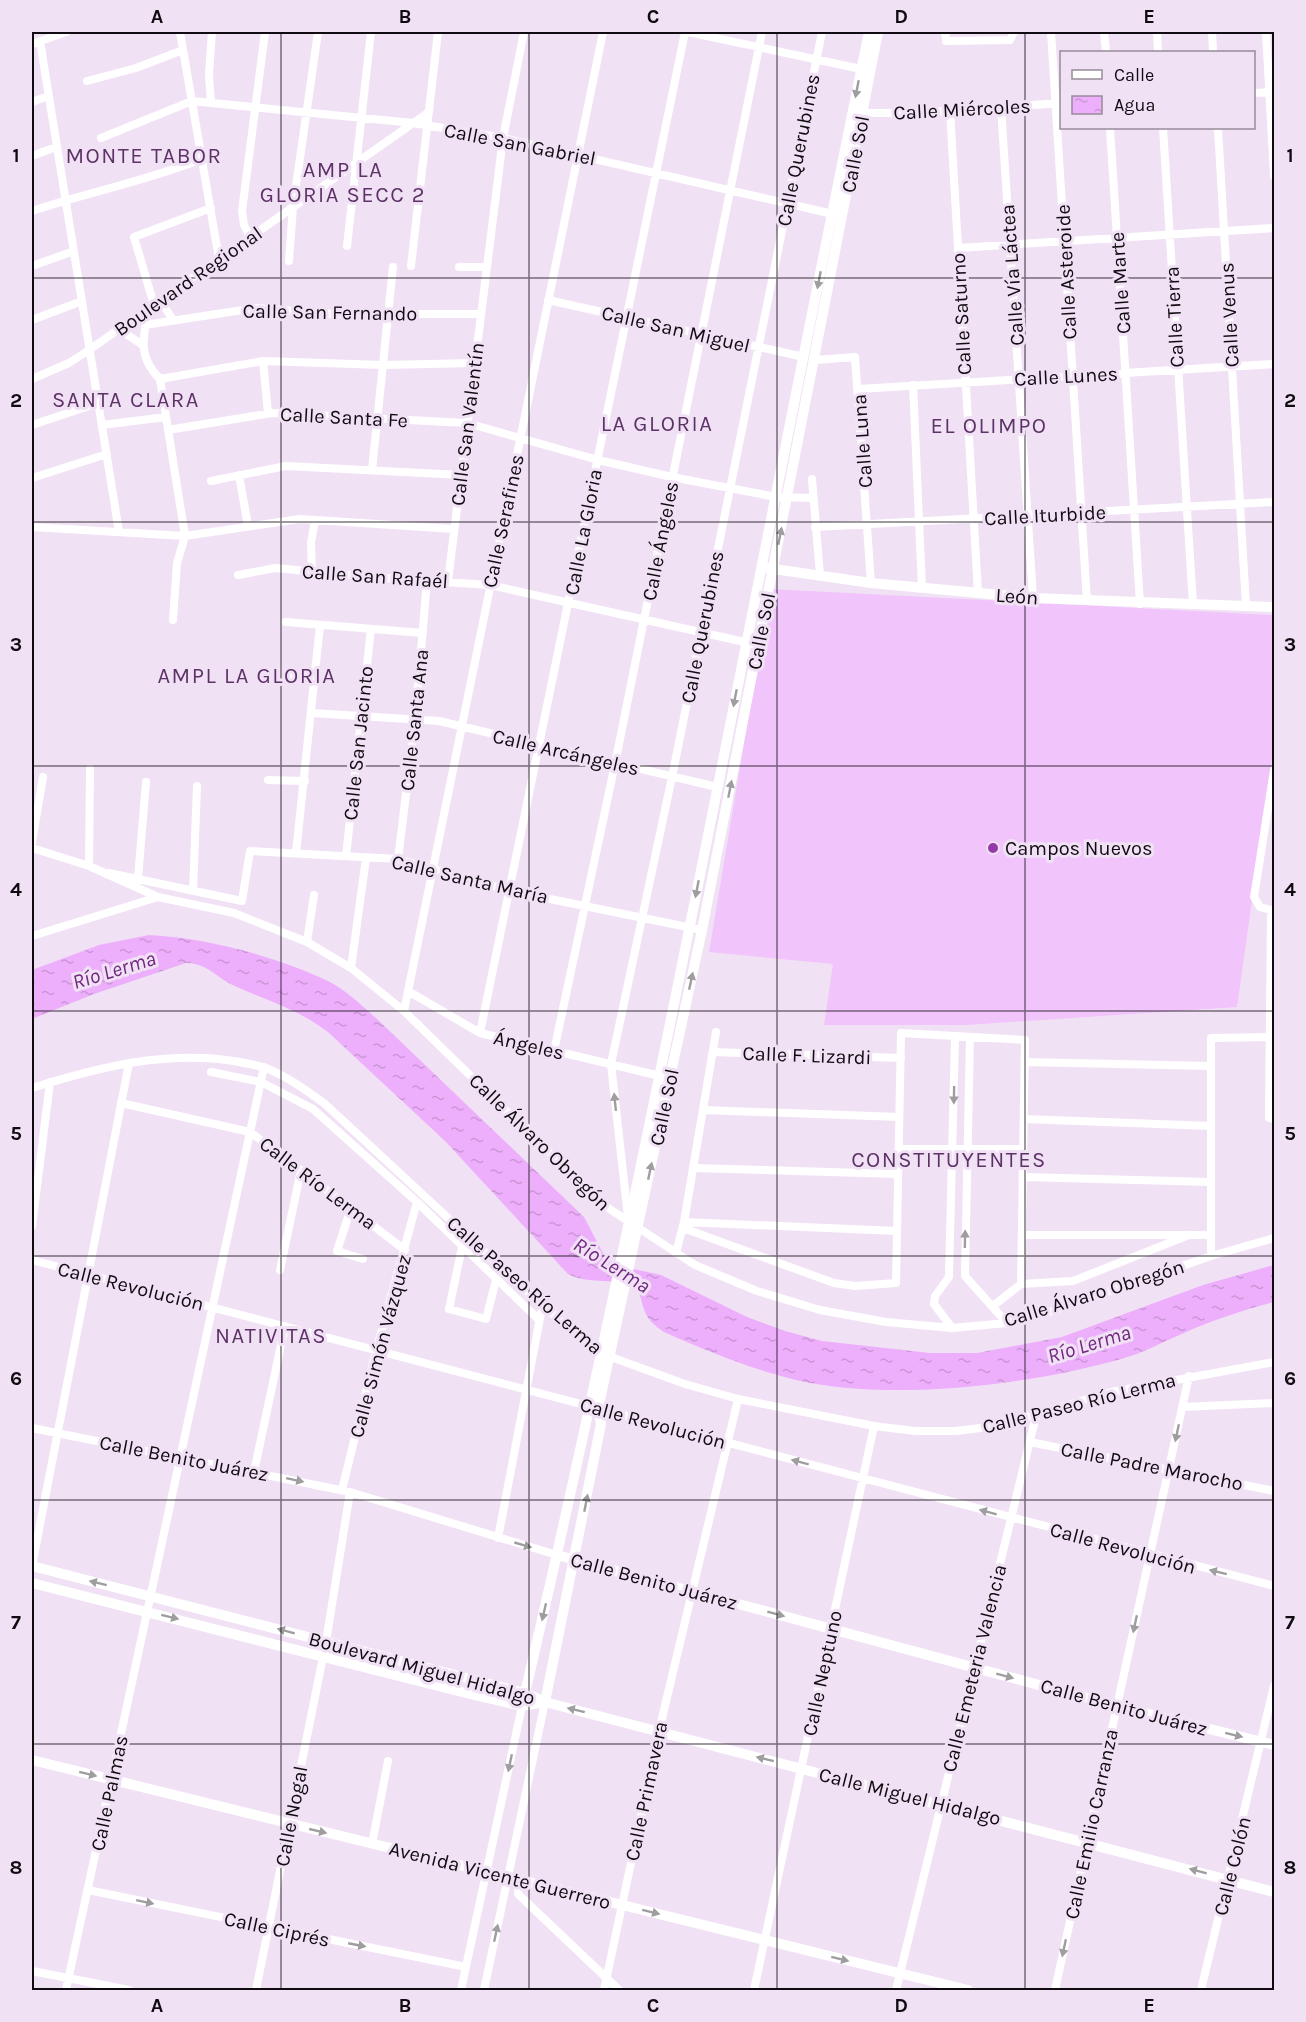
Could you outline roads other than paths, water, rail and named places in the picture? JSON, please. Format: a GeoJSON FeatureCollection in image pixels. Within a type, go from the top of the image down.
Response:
{"type":"FeatureCollection","features":[{"type":"Feature","properties":{"kind":"street"},"geometry":{"type":"LineString","coordinates":[[32,44],[66,32]]}},
{"type":"Feature","properties":{"kind":"street"},"geometry":{"type":"LineString","coordinates":[[180,32],[219,259]]}},
{"type":"Feature","properties":{"kind":"street"},"geometry":{"type":"LineString","coordinates":[[211,104],[209,74],[212,32]]}},
{"type":"Feature","properties":{"kind":"street"},"geometry":{"type":"LineString","coordinates":[[250,237],[244,225],[242,211],[265,32]]}},
{"type":"Feature","properties":{"kind":"street"},"geometry":{"type":"LineString","coordinates":[[289,261],[293,207],[318,32]]}},
{"type":"Feature","properties":{"kind":"street"},"geometry":{"type":"LineString","coordinates":[[347,246],[371,32]]}},
{"type":"Feature","properties":{"kind":"street"},"geometry":{"type":"LineString","coordinates":[[411,267],[438,32]]}},
{"type":"Feature","properties":{"kind":"street","name":"Calle San Valentín"},"geometry":{"type":"LineString","coordinates":[[448,581],[502,138],[524,32]]}},
{"type":"Feature","properties":{"kind":"street","name":"Calle Serafines"},"geometry":{"type":"LineString","coordinates":[[404,1011],[431,869],[603,32]]}},
{"type":"Feature","properties":{"kind":"street"},"geometry":{"type":"LineString","coordinates":[[687,32],[861,69]]}},
{"type":"Feature","properties":{"kind":"street","name":"Calle La Gloria"},"geometry":{"type":"LineString","coordinates":[[480,1033],[511,891],[656,173],[687,32]]}},
{"type":"Feature","properties":{"kind":"street","name":"Calle Ángeles"},"geometry":{"type":"LineString","coordinates":[[554,1051],[615,764],[762,32]]}},
{"type":"Feature","properties":{"kind":"street","name":"Calle Querubines"},"geometry":{"type":"LineString","coordinates":[[632,1231],[611,1064],[672,777],[822,32]]}},
{"type":"Feature","properties":{"kind":"street","name":"Calle Sol"},"geometry":{"type":"LineString","coordinates":[[838,215],[869,32]]}},
{"type":"Feature","properties":{"kind":"street","name":"Calle Sol"},"geometry":{"type":"LineString","coordinates":[[632,1231],[660,1076],[776,497],[809,359],[838,215],[863,113],[878,32]]}},
{"type":"Feature","properties":{"kind":"street"},"geometry":{"type":"LineString","coordinates":[[945,32],[946,41],[1010,40],[1014,32]]}},
{"type":"Feature","properties":{"kind":"street","name":"Calle Asteroide"},"geometry":{"type":"LineString","coordinates":[[1051,32],[1059,104],[1064,242],[1087,601]]}},
{"type":"Feature","properties":{"kind":"street"},"geometry":{"type":"LineString","coordinates":[[1104,32],[1106,51]]}},
{"type":"Feature","properties":{"kind":"street"},"geometry":{"type":"LineString","coordinates":[[1157,32],[1158,51]]}},
{"type":"Feature","properties":{"kind":"street"},"geometry":{"type":"LineString","coordinates":[[1212,32],[1213,51]]}},
{"type":"Feature","properties":{"kind":"street"},"geometry":{"type":"LineString","coordinates":[[1266,32],[1272,92],[1275,176]]}},
{"type":"Feature","properties":{"kind":"street"},"geometry":{"type":"LineString","coordinates":[[40,41],[119,532]]}},
{"type":"Feature","properties":{"kind":"street"},"geometry":{"type":"LineString","coordinates":[[87,81],[136,68],[183,50]]}},
{"type":"Feature","properties":{"kind":"street"},"geometry":{"type":"LineString","coordinates":[[1255,93],[1272,92]]}},
{"type":"Feature","properties":{"kind":"street"},"geometry":{"type":"LineString","coordinates":[[32,102],[48,96]]}},
{"type":"Feature","properties":{"kind":"street"},"geometry":{"type":"LineString","coordinates":[[101,138],[192,101]]}},
{"type":"Feature","properties":{"kind":"street","name":"Calle San Gabriel"},"geometry":{"type":"LineString","coordinates":[[192,101],[413,123],[502,138],[838,215]]}},
{"type":"Feature","properties":{"kind":"street","name":"Calle Miércoles"},"geometry":{"type":"LineString","coordinates":[[863,113],[915,113],[1059,104]]}},
{"type":"Feature","properties":{"kind":"street","name":"Calle Vía Láctea"},"geometry":{"type":"LineString","coordinates":[[1001,107],[1033,598]]}},
{"type":"Feature","properties":{"kind":"street","name":"Calle Saturno"},"geometry":{"type":"LineString","coordinates":[[950,110],[978,594]]}},
{"type":"Feature","properties":{"kind":"street","name":"Boulevard Regional"},"geometry":{"type":"LineString","coordinates":[[32,379],[69,363],[89,350],[429,112]]}},
{"type":"Feature","properties":{"kind":"street","name":"Calle Marte"},"geometry":{"type":"LineString","coordinates":[[1110,129],[1140,604]]}},
{"type":"Feature","properties":{"kind":"street","name":"Calle Tierra"},"geometry":{"type":"LineString","coordinates":[[1163,129],[1185,507],[1193,605]]}},
{"type":"Feature","properties":{"kind":"street","name":"Calle Venus"},"geometry":{"type":"LineString","coordinates":[[1218,129],[1246,606]]}},
{"type":"Feature","properties":{"kind":"street"},"geometry":{"type":"LineString","coordinates":[[32,156],[56,147]]}},
{"type":"Feature","properties":{"kind":"street"},"geometry":{"type":"LineString","coordinates":[[32,211],[65,200],[135,183],[202,159]]}},
{"type":"Feature","properties":{"kind":"street"},"geometry":{"type":"LineString","coordinates":[[173,320],[154,304],[134,237],[211,208]]}},
{"type":"Feature","properties":{"kind":"street"},"geometry":{"type":"LineString","coordinates":[[958,248],[1275,228]]}},
{"type":"Feature","properties":{"kind":"street"},"geometry":{"type":"LineString","coordinates":[[32,266],[74,251]]}},
{"type":"Feature","properties":{"kind":"street"},"geometry":{"type":"LineString","coordinates":[[372,470],[393,267]]}},
{"type":"Feature","properties":{"kind":"street"},"geometry":{"type":"LineString","coordinates":[[459,267],[486,267]]}},
{"type":"Feature","properties":{"kind":"street","name":"Calle San Miguel"},"geometry":{"type":"LineString","coordinates":[[548,300],[809,359],[855,357]]}},
{"type":"Feature","properties":{"kind":"street"},"geometry":{"type":"LineString","coordinates":[[32,320],[82,301]]}},
{"type":"Feature","properties":{"kind":"street"},"geometry":{"type":"LineString","coordinates":[[154,304],[145,325],[141,344],[147,363],[160,379],[184,536],[176,573],[173,620]]}},
{"type":"Feature","properties":{"kind":"street","name":"Calle San Fernando"},"geometry":{"type":"LineString","coordinates":[[145,325],[256,308],[333,314],[480,314]]}},
{"type":"Feature","properties":{"kind":"street"},"geometry":{"type":"LineString","coordinates":[[119,329],[141,344]]}},
{"type":"Feature","properties":{"kind":"street","name":"Calle Luna"},"geometry":{"type":"LineString","coordinates":[[855,357],[871,583]]}},
{"type":"Feature","properties":{"kind":"street","name":"Calle Sol"},"geometry":{"type":"LineString","coordinates":[[632,1231],[702,930],[788,497],[809,359]]}},
{"type":"Feature","properties":{"kind":"street"},"geometry":{"type":"LineString","coordinates":[[160,379],[263,361],[383,365],[474,363]]}},
{"type":"Feature","properties":{"kind":"street"},"geometry":{"type":"LineString","coordinates":[[263,361],[268,413]]}},
{"type":"Feature","properties":{"kind":"street","name":"Calle Lunes"},"geometry":{"type":"LineString","coordinates":[[858,389],[1275,364]]}},
{"type":"Feature","properties":{"kind":"street"},"geometry":{"type":"LineString","coordinates":[[913,385],[922,588]]}},
{"type":"Feature","properties":{"kind":"street"},"geometry":{"type":"LineString","coordinates":[[32,424],[98,403]]}},
{"type":"Feature","properties":{"kind":"street","name":"Calle Santa Fe"},"geometry":{"type":"LineString","coordinates":[[168,430],[268,413],[467,423],[598,460],[672,477],[776,497],[813,498]]}},
{"type":"Feature","properties":{"kind":"street"},"geometry":{"type":"LineString","coordinates":[[102,425],[166,417]]}},
{"type":"Feature","properties":{"kind":"street"},"geometry":{"type":"LineString","coordinates":[[32,478],[107,454]]}},
{"type":"Feature","properties":{"kind":"street"},"geometry":{"type":"LineString","coordinates":[[211,481],[286,466],[461,475]]}},
{"type":"Feature","properties":{"kind":"street"},"geometry":{"type":"LineString","coordinates":[[239,475],[249,526]]}},
{"type":"Feature","properties":{"kind":"street"},"geometry":{"type":"LineString","coordinates":[[812,479],[820,575]]}},
{"type":"Feature","properties":{"kind":"street","name":"Calle Iturbide"},"geometry":{"type":"LineString","coordinates":[[816,527],[1275,501]]}},
{"type":"Feature","properties":{"kind":"street"},"geometry":{"type":"LineString","coordinates":[[32,527],[184,536],[295,519],[454,529]]}},
{"type":"Feature","properties":{"kind":"street"},"geometry":{"type":"LineString","coordinates":[[312,572],[311,543],[315,520]]}},
{"type":"Feature","properties":{"kind":"street","name":"Calle San Rafaél"},"geometry":{"type":"LineString","coordinates":[[238,575],[275,567],[312,572],[490,585],[758,645]]}},
{"type":"Feature","properties":{"kind":"street","name":"León"},"geometry":{"type":"LineString","coordinates":[[762,568],[871,583],[978,594],[1140,604],[1275,608]]}},
{"type":"Feature","properties":{"kind":"street","name":"Calle Santa Ana"},"geometry":{"type":"LineString","coordinates":[[398,859],[416,722],[427,581]]}},
{"type":"Feature","properties":{"kind":"street"},"geometry":{"type":"LineString","coordinates":[[286,622],[423,633]]}},
{"type":"Feature","properties":{"kind":"street"},"geometry":{"type":"LineString","coordinates":[[296,854],[320,625]]}},
{"type":"Feature","properties":{"kind":"street","name":"Calle San Jacinto"},"geometry":{"type":"LineString","coordinates":[[346,856],[371,629]]}},
{"type":"Feature","properties":{"kind":"street"},"geometry":{"type":"LineString","coordinates":[[291,677],[315,680]]}},
{"type":"Feature","properties":{"kind":"street","name":"Calle Arcángeles"},"geometry":{"type":"LineString","coordinates":[[312,713],[416,722],[439,721],[460,728],[717,787]]}},
{"type":"Feature","properties":{"kind":"street"},"geometry":{"type":"LineString","coordinates":[[89,866],[90,769]]}},
{"type":"Feature","properties":{"kind":"street"},"geometry":{"type":"LineString","coordinates":[[1272,1119],[1270,1037],[1273,910],[1260,907],[1254,897],[1275,770]]}},
{"type":"Feature","properties":{"kind":"street"},"geometry":{"type":"LineString","coordinates":[[32,842],[43,777]]}},
{"type":"Feature","properties":{"kind":"street"},"geometry":{"type":"LineString","coordinates":[[268,780],[305,781]]}},
{"type":"Feature","properties":{"kind":"street"},"geometry":{"type":"LineString","coordinates":[[138,878],[147,782]]}},
{"type":"Feature","properties":{"kind":"street"},"geometry":{"type":"LineString","coordinates":[[109,873],[193,891],[197,786]]}},
{"type":"Feature","properties":{"kind":"street"},"geometry":{"type":"LineString","coordinates":[[32,848],[109,873],[158,897]]}},
{"type":"Feature","properties":{"kind":"street","name":"Calle Santa María"},"geometry":{"type":"LineString","coordinates":[[193,891],[242,901],[250,851],[398,859],[511,891],[702,930]]}},
{"type":"Feature","properties":{"kind":"street"},"geometry":{"type":"LineString","coordinates":[[351,968],[366,858]]}},
{"type":"Feature","properties":{"kind":"street"},"geometry":{"type":"LineString","coordinates":[[307,942],[314,895]]}},
{"type":"Feature","properties":{"kind":"street"},"geometry":{"type":"LineString","coordinates":[[32,936],[158,897]]}},
{"type":"Feature","properties":{"kind":"street","name":"Calle Álvaro Obregón"},"geometry":{"type":"LineString","coordinates":[[158,897],[234,913],[307,942],[351,968],[404,1011],[632,1231],[695,1265],[757,1291],[820,1310],[886,1322],[952,1328],[1008,1323],[1052,1311],[1211,1256],[1275,1238]]}},
{"type":"Feature","properties":{"kind":"street","name":"Ángeles"},"geometry":{"type":"LineString","coordinates":[[408,990],[480,1033],[660,1076]]}},
{"type":"Feature","properties":{"kind":"street"},"geometry":{"type":"LineString","coordinates":[[676,1253],[683,1225],[716,1032]]}},
{"type":"Feature","properties":{"kind":"street"},"geometry":{"type":"LineString","coordinates":[[683,1225],[834,1283],[865,1286],[897,1283],[901,1034],[1025,1040],[1021,1284]]}},
{"type":"Feature","properties":{"kind":"street"},"geometry":{"type":"LineString","coordinates":[[952,1328],[934,1304],[935,1296],[949,1277],[955,1036]]}},
{"type":"Feature","properties":{"kind":"street"},"geometry":{"type":"LineString","coordinates":[[970,1037],[965,1276],[1008,1323]]}},
{"type":"Feature","properties":{"kind":"street"},"geometry":{"type":"LineString","coordinates":[[1211,1256],[1211,1038],[1270,1037]]}},
{"type":"Feature","properties":{"kind":"street","name":"Calle F. Lizardi"},"geometry":{"type":"LineString","coordinates":[[713,1052],[901,1058]]}},
{"type":"Feature","properties":{"kind":"street","name":"Calle Paseo Río Lerma"},"geometry":{"type":"LineString","coordinates":[[32,1088],[129,1063],[208,1056],[264,1067],[296,1083],[325,1104],[542,1305],[605,1355],[685,1384],[738,1399],[874,1426],[915,1431],[956,1431],[996,1426],[1036,1416],[1111,1392],[1275,1362]]}},
{"type":"Feature","properties":{"kind":"street"},"geometry":{"type":"LineString","coordinates":[[1025,1062],[1211,1066]]}},
{"type":"Feature","properties":{"kind":"street"},"geometry":{"type":"LineString","coordinates":[[32,1566],[129,1063]]}},
{"type":"Feature","properties":{"kind":"street","name":"Calle Palmas"},"geometry":{"type":"LineString","coordinates":[[66,1990],[264,1067]]}},
{"type":"Feature","properties":{"kind":"street"},"geometry":{"type":"LineString","coordinates":[[211,1072],[261,1082],[313,1109],[417,1202],[496,1280],[540,1317],[498,1538]]}},
{"type":"Feature","properties":{"kind":"street"},"geometry":{"type":"LineString","coordinates":[[32,1226],[50,1082]]}},
{"type":"Feature","properties":{"kind":"street","name":"Calle Río Lerma"},"geometry":{"type":"LineString","coordinates":[[121,1103],[250,1132],[405,1250]]}},
{"type":"Feature","properties":{"kind":"street"},"geometry":{"type":"LineString","coordinates":[[703,1110],[900,1117]]}},
{"type":"Feature","properties":{"kind":"street"},"geometry":{"type":"LineString","coordinates":[[1024,1119],[1211,1126]]}},
{"type":"Feature","properties":{"kind":"street"},"geometry":{"type":"LineString","coordinates":[[899,1149],[1023,1149]]}},
{"type":"Feature","properties":{"kind":"street"},"geometry":{"type":"LineString","coordinates":[[693,1168],[898,1174]]}},
{"type":"Feature","properties":{"kind":"street"},"geometry":{"type":"LineString","coordinates":[[279,1270],[301,1170]]}},
{"type":"Feature","properties":{"kind":"street"},"geometry":{"type":"LineString","coordinates":[[1023,1177],[1211,1182]]}},
{"type":"Feature","properties":{"kind":"street","name":"Calle Simón Vázquez"},"geometry":{"type":"LineString","coordinates":[[326,1642],[346,1491],[376,1351],[417,1202]]}},
{"type":"Feature","properties":{"kind":"street"},"geometry":{"type":"LineString","coordinates":[[351,1208],[337,1251],[363,1259]]}},
{"type":"Feature","properties":{"kind":"street"},"geometry":{"type":"LineString","coordinates":[[683,1225],[897,1231]]}},
{"type":"Feature","properties":{"kind":"street"},"geometry":{"type":"LineString","coordinates":[[461,1990],[522,1706],[594,1408],[632,1231]]}},
{"type":"Feature","properties":{"kind":"street"},"geometry":{"type":"LineString","coordinates":[[1022,1235],[1211,1235]]}},
{"type":"Feature","properties":{"kind":"street"},"geometry":{"type":"LineString","coordinates":[[993,1306],[1021,1284],[1073,1281],[1189,1235]]}},
{"type":"Feature","properties":{"kind":"street"},"geometry":{"type":"LineString","coordinates":[[462,1247],[449,1309],[486,1319],[496,1280]]}},
{"type":"Feature","properties":{"kind":"street","name":"Calle Revolución"},"geometry":{"type":"LineString","coordinates":[[32,1260],[1275,1586]]}},
{"type":"Feature","properties":{"kind":"street"},"geometry":{"type":"LineString","coordinates":[[949,1277],[965,1276]]}},
{"type":"Feature","properties":{"kind":"street"},"geometry":{"type":"LineString","coordinates":[[254,1472],[285,1326]]}},
{"type":"Feature","properties":{"kind":"street","name":"Calle Emilio Carranza"},"geometry":{"type":"LineString","coordinates":[[1055,1990],[1189,1376]]}},
{"type":"Feature","properties":{"kind":"street","name":"Calle Primavera"},"geometry":{"type":"LineString","coordinates":[[604,1990],[659,1731],[738,1399]]}},
{"type":"Feature","properties":{"kind":"street"},"geometry":{"type":"LineString","coordinates":[[1182,1407],[1275,1403]]}},
{"type":"Feature","properties":{"kind":"street"},"geometry":{"type":"LineString","coordinates":[[484,1990],[575,1560],[601,1424],[594,1408]]}},
{"type":"Feature","properties":{"kind":"street","name":"Calle Emeteria Valencia"},"geometry":{"type":"LineString","coordinates":[[896,1990],[1036,1416]]}},
{"type":"Feature","properties":{"kind":"street","name":"Calle Neptuno"},"geometry":{"type":"LineString","coordinates":[[754,1990],[874,1426]]}},
{"type":"Feature","properties":{"kind":"street","name":"Calle Benito Juárez"},"geometry":{"type":"LineString","coordinates":[[32,1428],[182,1456],[346,1491],[498,1538],[692,1592],[1117,1706],[1275,1745]]}},
{"type":"Feature","properties":{"kind":"street","name":"Calle Padre Marocho"},"geometry":{"type":"LineString","coordinates":[[1030,1442],[1275,1491]]}},
{"type":"Feature","properties":{"kind":"street","name":"Boulevard Miguel Hidalgo"},"geometry":{"type":"LineString","coordinates":[[32,1566],[525,1693],[545,1702]]}},
{"type":"Feature","properties":{"kind":"street","name":"Boulevard Miguel Hidalgo"},"geometry":{"type":"LineString","coordinates":[[32,1583],[522,1706],[545,1702]]}},
{"type":"Feature","properties":{"kind":"street","name":"Calle Nogal"},"geometry":{"type":"LineString","coordinates":[[256,1990],[326,1642]]}},
{"type":"Feature","properties":{"kind":"street","name":"Calle Colón"},"geometry":{"type":"LineString","coordinates":[[1201,1990],[1275,1686]]}},
{"type":"Feature","properties":{"kind":"street","name":"Calle Miguel Hidalgo"},"geometry":{"type":"LineString","coordinates":[[545,1702],[1275,1892]]}},
{"type":"Feature","properties":{"kind":"street","name":"Avenida Vicente Guerrero"},"geometry":{"type":"LineString","coordinates":[[32,1760],[968,1990]]}},
{"type":"Feature","properties":{"kind":"street"},"geometry":{"type":"LineString","coordinates":[[372,1844],[388,1761]]}},
{"type":"Feature","properties":{"kind":"street"},"geometry":{"type":"LineString","coordinates":[[519,1880],[518,1894],[619,1990]]}},
{"type":"Feature","properties":{"kind":"street","name":"Calle Ciprés"},"geometry":{"type":"LineString","coordinates":[[88,1890],[466,1967]]}},
{"type":"Feature","properties":{"kind":"street"},"geometry":{"type":"LineString","coordinates":[[32,1971],[129,1990]]}},
{"type":"Feature","properties":{"kind":"water","name":"Río Lerma"},"geometry":{"type":"Polygon","coordinates":[[[149,935],[217,944],[263,956],[335,985],[376,1018],[584,1217],[605,1257],[615,1265],[661,1275],[747,1317],[785,1331],[822,1341],[930,1353],[977,1353],[1062,1337],[1203,1285],[1274,1265],[1274,1302],[1195,1328],[1145,1351],[1121,1359],[1003,1383],[959,1388],[873,1390],[796,1380],[762,1371],[664,1332],[648,1318],[638,1290],[630,1285],[576,1278],[568,1274],[445,1141],[328,1032],[283,1006],[228,983],[200,965],[186,963],[94,994],[32,1019],[32,970],[99,945],[149,935]]]}},
{"type":"Feature","properties":{"kind":"place","name":"Campos Nuevos"},"geometry":{"type":"Point","coordinates":[993,848]}},
{"type":"Feature","properties":{"kind":"district","name":"MONTE TABOR"},"geometry":{"type":"Point","coordinates":[144,155]}},
{"type":"Feature","properties":{"kind":"district","name":"AMP LA GLORIA SECC 2"},"geometry":{"type":"Point","coordinates":[343,182]}},
{"type":"Feature","properties":{"kind":"district","name":"SANTA CLARA"},"geometry":{"type":"Point","coordinates":[126,399]}},
{"type":"Feature","properties":{"kind":"district","name":"LA GLORIA"},"geometry":{"type":"Point","coordinates":[657,423]}},
{"type":"Feature","properties":{"kind":"district","name":"EL OLIMPO"},"geometry":{"type":"Point","coordinates":[989,425]}},
{"type":"Feature","properties":{"kind":"district","name":"AMPL LA GLORIA"},"geometry":{"type":"Point","coordinates":[247,675]}},
{"type":"Feature","properties":{"kind":"district","name":"CONSTITUYENTES"},"geometry":{"type":"Point","coordinates":[949,1159]}},
{"type":"Feature","properties":{"kind":"district","name":"NATIVITAS"},"geometry":{"type":"Point","coordinates":[271,1335]}}]}
